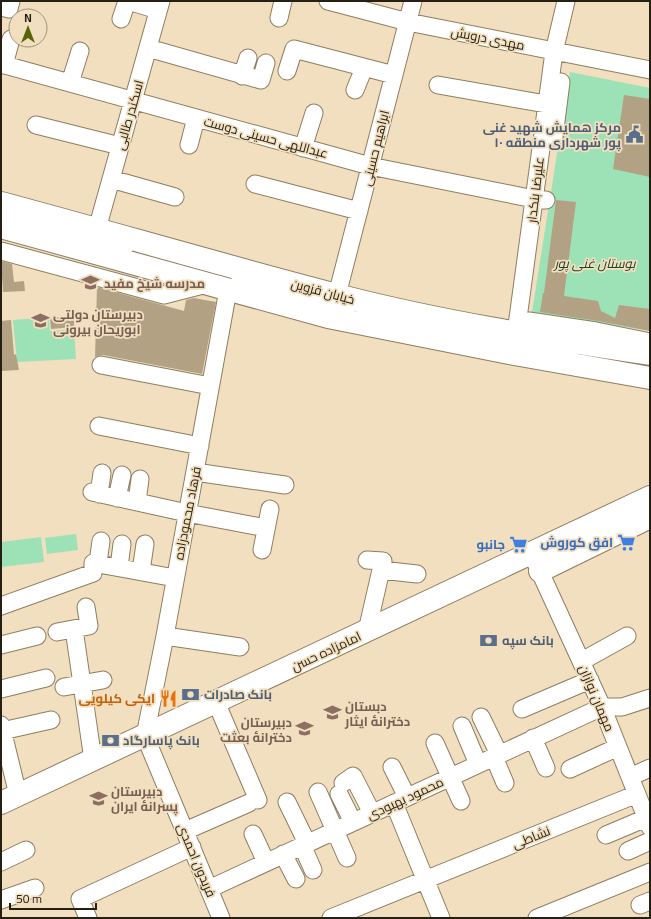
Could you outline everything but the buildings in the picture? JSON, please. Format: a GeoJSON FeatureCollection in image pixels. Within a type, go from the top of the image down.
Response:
{"type":"FeatureCollection","features":[{"type":"Feature","properties":{"kind":"main road","name":"خیابان قزوین"},"geometry":{"type":"LineString","coordinates":[[1,202],[337,295],[429,316],[525,330],[650,354]]}},
{"type":"Feature","properties":{"kind":"main road","name":"خیابان قزوین"},"geometry":{"type":"LineString","coordinates":[[1,226],[328,317],[509,353],[650,378]]}},
{"type":"Feature","properties":{"kind":"main road","name":"امامزاده حسن"},"geometry":{"type":"LineString","coordinates":[[536,562],[650,498]]}},
{"type":"Feature","properties":{"kind":"main road","name":"امامزاده حسن"},"geometry":{"type":"LineString","coordinates":[[10,799],[367,631],[536,562],[609,536],[650,517]]}},
{"type":"Feature","properties":{"kind":"street"},"geometry":{"type":"LineString","coordinates":[[1,6],[9,9],[11,1]]}},
{"type":"Feature","properties":{"kind":"street"},"geometry":{"type":"LineString","coordinates":[[121,19],[127,1],[160,5]]}},
{"type":"Feature","properties":{"kind":"street"},"geometry":{"type":"LineString","coordinates":[[279,18],[283,1]]}},
{"type":"Feature","properties":{"kind":"street","name":"مهدی درویش"},"geometry":{"type":"LineString","coordinates":[[328,1],[408,22],[650,70]]}},
{"type":"Feature","properties":{"kind":"street","name":"ابراهیم حسینی"},"geometry":{"type":"LineString","coordinates":[[337,295],[413,1]]}},
{"type":"Feature","properties":{"kind":"street","name":"علیرضا بنکدار"},"geometry":{"type":"LineString","coordinates":[[525,330],[540,199],[566,1]]}},
{"type":"Feature","properties":{"kind":"street","name":"اسکندر طالبی"},"geometry":{"type":"LineString","coordinates":[[97,229],[160,5]]}},
{"type":"Feature","properties":{"kind":"street"},"geometry":{"type":"LineString","coordinates":[[3,65],[8,48]]}},
{"type":"Feature","properties":{"kind":"street"},"geometry":{"type":"LineString","coordinates":[[148,48],[242,76],[261,80],[266,63]]}},
{"type":"Feature","properties":{"kind":"street"},"geometry":{"type":"LineString","coordinates":[[286,71],[294,49],[394,75]]}},
{"type":"Feature","properties":{"kind":"street"},"geometry":{"type":"LineString","coordinates":[[70,83],[80,51]]}},
{"type":"Feature","properties":{"kind":"street","name":"علیرضا بنکدار"},"geometry":{"type":"LineString","coordinates":[[540,199],[546,104],[560,53]]}},
{"type":"Feature","properties":{"kind":"street"},"geometry":{"type":"LineString","coordinates":[[242,76],[248,58]]}},
{"type":"Feature","properties":{"kind":"street","name":"عبداللهی حسینی دوست"},"geometry":{"type":"LineString","coordinates":[[3,65],[370,166],[540,199]]}},
{"type":"Feature","properties":{"kind":"street"},"geometry":{"type":"LineString","coordinates":[[355,90],[364,68]]}},
{"type":"Feature","properties":{"kind":"street"},"geometry":{"type":"LineString","coordinates":[[438,85],[546,104]]}},
{"type":"Feature","properties":{"kind":"street"},"geometry":{"type":"LineString","coordinates":[[303,148],[314,114]]}},
{"type":"Feature","properties":{"kind":"street"},"geometry":{"type":"LineString","coordinates":[[189,145],[196,118]]}},
{"type":"Feature","properties":{"kind":"street"},"geometry":{"type":"LineString","coordinates":[[36,125],[120,146]]}},
{"type":"Feature","properties":{"kind":"street"},"geometry":{"type":"LineString","coordinates":[[111,178],[176,197]]}},
{"type":"Feature","properties":{"kind":"street"},"geometry":{"type":"LineString","coordinates":[[255,184],[359,211]]}},
{"type":"Feature","properties":{"kind":"street"},"geometry":{"type":"LineString","coordinates":[[1,214],[308,299],[521,345],[650,367]]}},
{"type":"Feature","properties":{"kind":"street"},"geometry":{"type":"LineString","coordinates":[[1,251],[164,295],[206,284]]}},
{"type":"Feature","properties":{"kind":"street"},"geometry":{"type":"LineString","coordinates":[[87,274],[125,261]]}},
{"type":"Feature","properties":{"kind":"street","name":"فرهاد محمودزاده"},"geometry":{"type":"LineString","coordinates":[[144,736],[165,636],[228,290]]}},
{"type":"Feature","properties":{"kind":"street"},"geometry":{"type":"LineString","coordinates":[[525,330],[596,331],[650,342]]}},
{"type":"Feature","properties":{"kind":"street"},"geometry":{"type":"LineString","coordinates":[[101,365],[210,386]]}},
{"type":"Feature","properties":{"kind":"street"},"geometry":{"type":"LineString","coordinates":[[99,426],[200,446]]}},
{"type":"Feature","properties":{"kind":"street"},"geometry":{"type":"LineString","coordinates":[[195,472],[285,485]]}},
{"type":"Feature","properties":{"kind":"street"},"geometry":{"type":"LineString","coordinates":[[102,473],[95,493],[266,528]]}},
{"type":"Feature","properties":{"kind":"street"},"geometry":{"type":"LineString","coordinates":[[118,498],[122,475]]}},
{"type":"Feature","properties":{"kind":"street"},"geometry":{"type":"LineString","coordinates":[[137,502],[140,479]]}},
{"type":"Feature","properties":{"kind":"street"},"geometry":{"type":"LineString","coordinates":[[262,550],[270,509]]}},
{"type":"Feature","properties":{"kind":"street"},"geometry":{"type":"LineString","coordinates":[[1,606],[93,572],[101,541]]}},
{"type":"Feature","properties":{"kind":"street"},"geometry":{"type":"LineString","coordinates":[[119,567],[122,544]]}},
{"type":"Feature","properties":{"kind":"street"},"geometry":{"type":"LineString","coordinates":[[141,571],[146,544]]}},
{"type":"Feature","properties":{"kind":"street"},"geometry":{"type":"LineString","coordinates":[[367,560],[383,561],[367,631]]}},
{"type":"Feature","properties":{"kind":"street","name":"مهمان نوازان"},"geometry":{"type":"LineString","coordinates":[[536,562],[602,706],[648,822]]}},
{"type":"Feature","properties":{"kind":"street"},"geometry":{"type":"LineString","coordinates":[[95,563],[175,578]]}},
{"type":"Feature","properties":{"kind":"street"},"geometry":{"type":"LineString","coordinates":[[381,570],[417,574]]}},
{"type":"Feature","properties":{"kind":"street"},"geometry":{"type":"LineString","coordinates":[[86,607],[82,627],[82,684],[93,760]]}},
{"type":"Feature","properties":{"kind":"street"},"geometry":{"type":"LineString","coordinates":[[57,632],[82,627]]}},
{"type":"Feature","properties":{"kind":"street"},"geometry":{"type":"LineString","coordinates":[[1,645],[37,636]]}},
{"type":"Feature","properties":{"kind":"street"},"geometry":{"type":"LineString","coordinates":[[165,636],[240,647]]}},
{"type":"Feature","properties":{"kind":"street"},"geometry":{"type":"LineString","coordinates":[[582,661],[627,636]]}},
{"type":"Feature","properties":{"kind":"street"},"geometry":{"type":"LineString","coordinates":[[1,690],[46,678]]}},
{"type":"Feature","properties":{"kind":"street"},"geometry":{"type":"LineString","coordinates":[[64,687],[103,680]]}},
{"type":"Feature","properties":{"kind":"street"},"geometry":{"type":"LineString","coordinates":[[522,709],[590,680]]}},
{"type":"Feature","properties":{"kind":"street"},"geometry":{"type":"LineString","coordinates":[[602,706],[622,706],[650,698]]}},
{"type":"Feature","properties":{"kind":"street"},"geometry":{"type":"LineString","coordinates":[[185,831],[253,801],[216,702]]}},
{"type":"Feature","properties":{"kind":"street","name":"محمود بهبودی"},"geometry":{"type":"LineString","coordinates":[[209,889],[602,706]]}},
{"type":"Feature","properties":{"kind":"street"},"geometry":{"type":"LineString","coordinates":[[481,717],[505,784]]}},
{"type":"Feature","properties":{"kind":"street"},"geometry":{"type":"LineString","coordinates":[[10,799],[2,728],[51,720]]}},
{"type":"Feature","properties":{"kind":"street"},"geometry":{"type":"LineString","coordinates":[[462,726],[478,764]]}},
{"type":"Feature","properties":{"kind":"street","name":"فریدون احمدی"},"geometry":{"type":"LineString","coordinates":[[144,736],[221,918]]}},
{"type":"Feature","properties":{"kind":"street"},"geometry":{"type":"LineString","coordinates":[[533,738],[546,768]]}},
{"type":"Feature","properties":{"kind":"street"},"geometry":{"type":"LineString","coordinates":[[435,743],[460,802]]}},
{"type":"Feature","properties":{"kind":"street"},"geometry":{"type":"LineString","coordinates":[[570,769],[618,747]]}},
{"type":"Feature","properties":{"kind":"street"},"geometry":{"type":"LineString","coordinates":[[392,767],[400,800],[425,880],[440,918]]}},
{"type":"Feature","properties":{"kind":"street"},"geometry":{"type":"LineString","coordinates":[[630,777],[650,768]]}},
{"type":"Feature","properties":{"kind":"street"},"geometry":{"type":"LineString","coordinates":[[353,822],[341,789],[353,776],[372,813]]}},
{"type":"Feature","properties":{"kind":"street"},"geometry":{"type":"LineString","coordinates":[[318,792],[347,858]]}},
{"type":"Feature","properties":{"kind":"street","name":"نشاطی"},"geometry":{"type":"LineString","coordinates":[[331,918],[637,794]]}},
{"type":"Feature","properties":{"kind":"street"},"geometry":{"type":"LineString","coordinates":[[287,802],[313,870]]}},
{"type":"Feature","properties":{"kind":"street"},"geometry":{"type":"LineString","coordinates":[[606,835],[648,822]]}},
{"type":"Feature","properties":{"kind":"street"},"geometry":{"type":"LineString","coordinates":[[253,834],[266,862]]}},
{"type":"Feature","properties":{"kind":"street"},"geometry":{"type":"LineString","coordinates":[[628,851],[650,841]]}},
{"type":"Feature","properties":{"kind":"street"},"geometry":{"type":"LineString","coordinates":[[88,918],[80,899],[192,847]]}},
{"type":"Feature","properties":{"kind":"street"},"geometry":{"type":"LineString","coordinates":[[1,862],[26,850]]}},
{"type":"Feature","properties":{"kind":"street"},"geometry":{"type":"LineString","coordinates":[[283,854],[296,879]]}},
{"type":"Feature","properties":{"kind":"street"},"geometry":{"type":"LineString","coordinates":[[536,918],[650,872]]}},
{"type":"Feature","properties":{"kind":"street"},"geometry":{"type":"LineString","coordinates":[[1,900],[35,888]]}},
{"type":"Feature","properties":{"kind":"green space","name":"بوستان غنی پور"},"geometry":{"type":"Polygon","coordinates":[[[570,72],[650,88],[650,331],[532,312],[570,72]]]}},
{"type":"Feature","properties":{"kind":"green space"},"geometry":{"type":"Polygon","coordinates":[[[49,317],[50,331],[74,329],[76,359],[17,362],[13,320],[49,317]]]}},
{"type":"Feature","properties":{"kind":"green space"},"geometry":{"type":"Polygon","coordinates":[[[76,534],[78,550],[47,554],[45,538],[76,534]]]}},
{"type":"Feature","properties":{"kind":"green space"},"geometry":{"type":"Polygon","coordinates":[[[41,537],[44,562],[1,567],[1,542],[41,537]]]}},
{"type":"Feature","properties":{"kind":"place","name":"مرکز همایش شهید غنی پور شهرداری منطقه ۱۰"},"geometry":{"type":"Point","coordinates":[634,134]}},
{"type":"Feature","properties":{"kind":"place","name":"مدرسه شیخ مفید"},"geometry":{"type":"Point","coordinates":[91,283]}},
{"type":"Feature","properties":{"kind":"place","name":"دبیرستان دولتی ابوریحان بیرونی"},"geometry":{"type":"Point","coordinates":[40,321]}},
{"type":"Feature","properties":{"kind":"place","name":"افق کوروش"},"geometry":{"type":"Point","coordinates":[626,542]}},
{"type":"Feature","properties":{"kind":"place","name":"جانبو"},"geometry":{"type":"Point","coordinates":[518,544]}},
{"type":"Feature","properties":{"kind":"place","name":"بانک سپه"},"geometry":{"type":"Point","coordinates":[489,640]}},
{"type":"Feature","properties":{"kind":"place","name":"بانک صادرات"},"geometry":{"type":"Point","coordinates":[191,694]}},
{"type":"Feature","properties":{"kind":"place","name":"ایکی کیلویی"},"geometry":{"type":"Point","coordinates":[168,698]}},
{"type":"Feature","properties":{"kind":"place","name":"دبستان دخترانهٔ ایثار"},"geometry":{"type":"Point","coordinates":[332,713]}},
{"type":"Feature","properties":{"kind":"place","name":"دبیرستان دخترانهٔ بعثت"},"geometry":{"type":"Point","coordinates":[305,729]}},
{"type":"Feature","properties":{"kind":"place","name":"بانک پاسارگاد"},"geometry":{"type":"Point","coordinates":[110,740]}},
{"type":"Feature","properties":{"kind":"place","name":"دبیرستان پسرانهٔ ایران"},"geometry":{"type":"Point","coordinates":[98,798]}}]}
